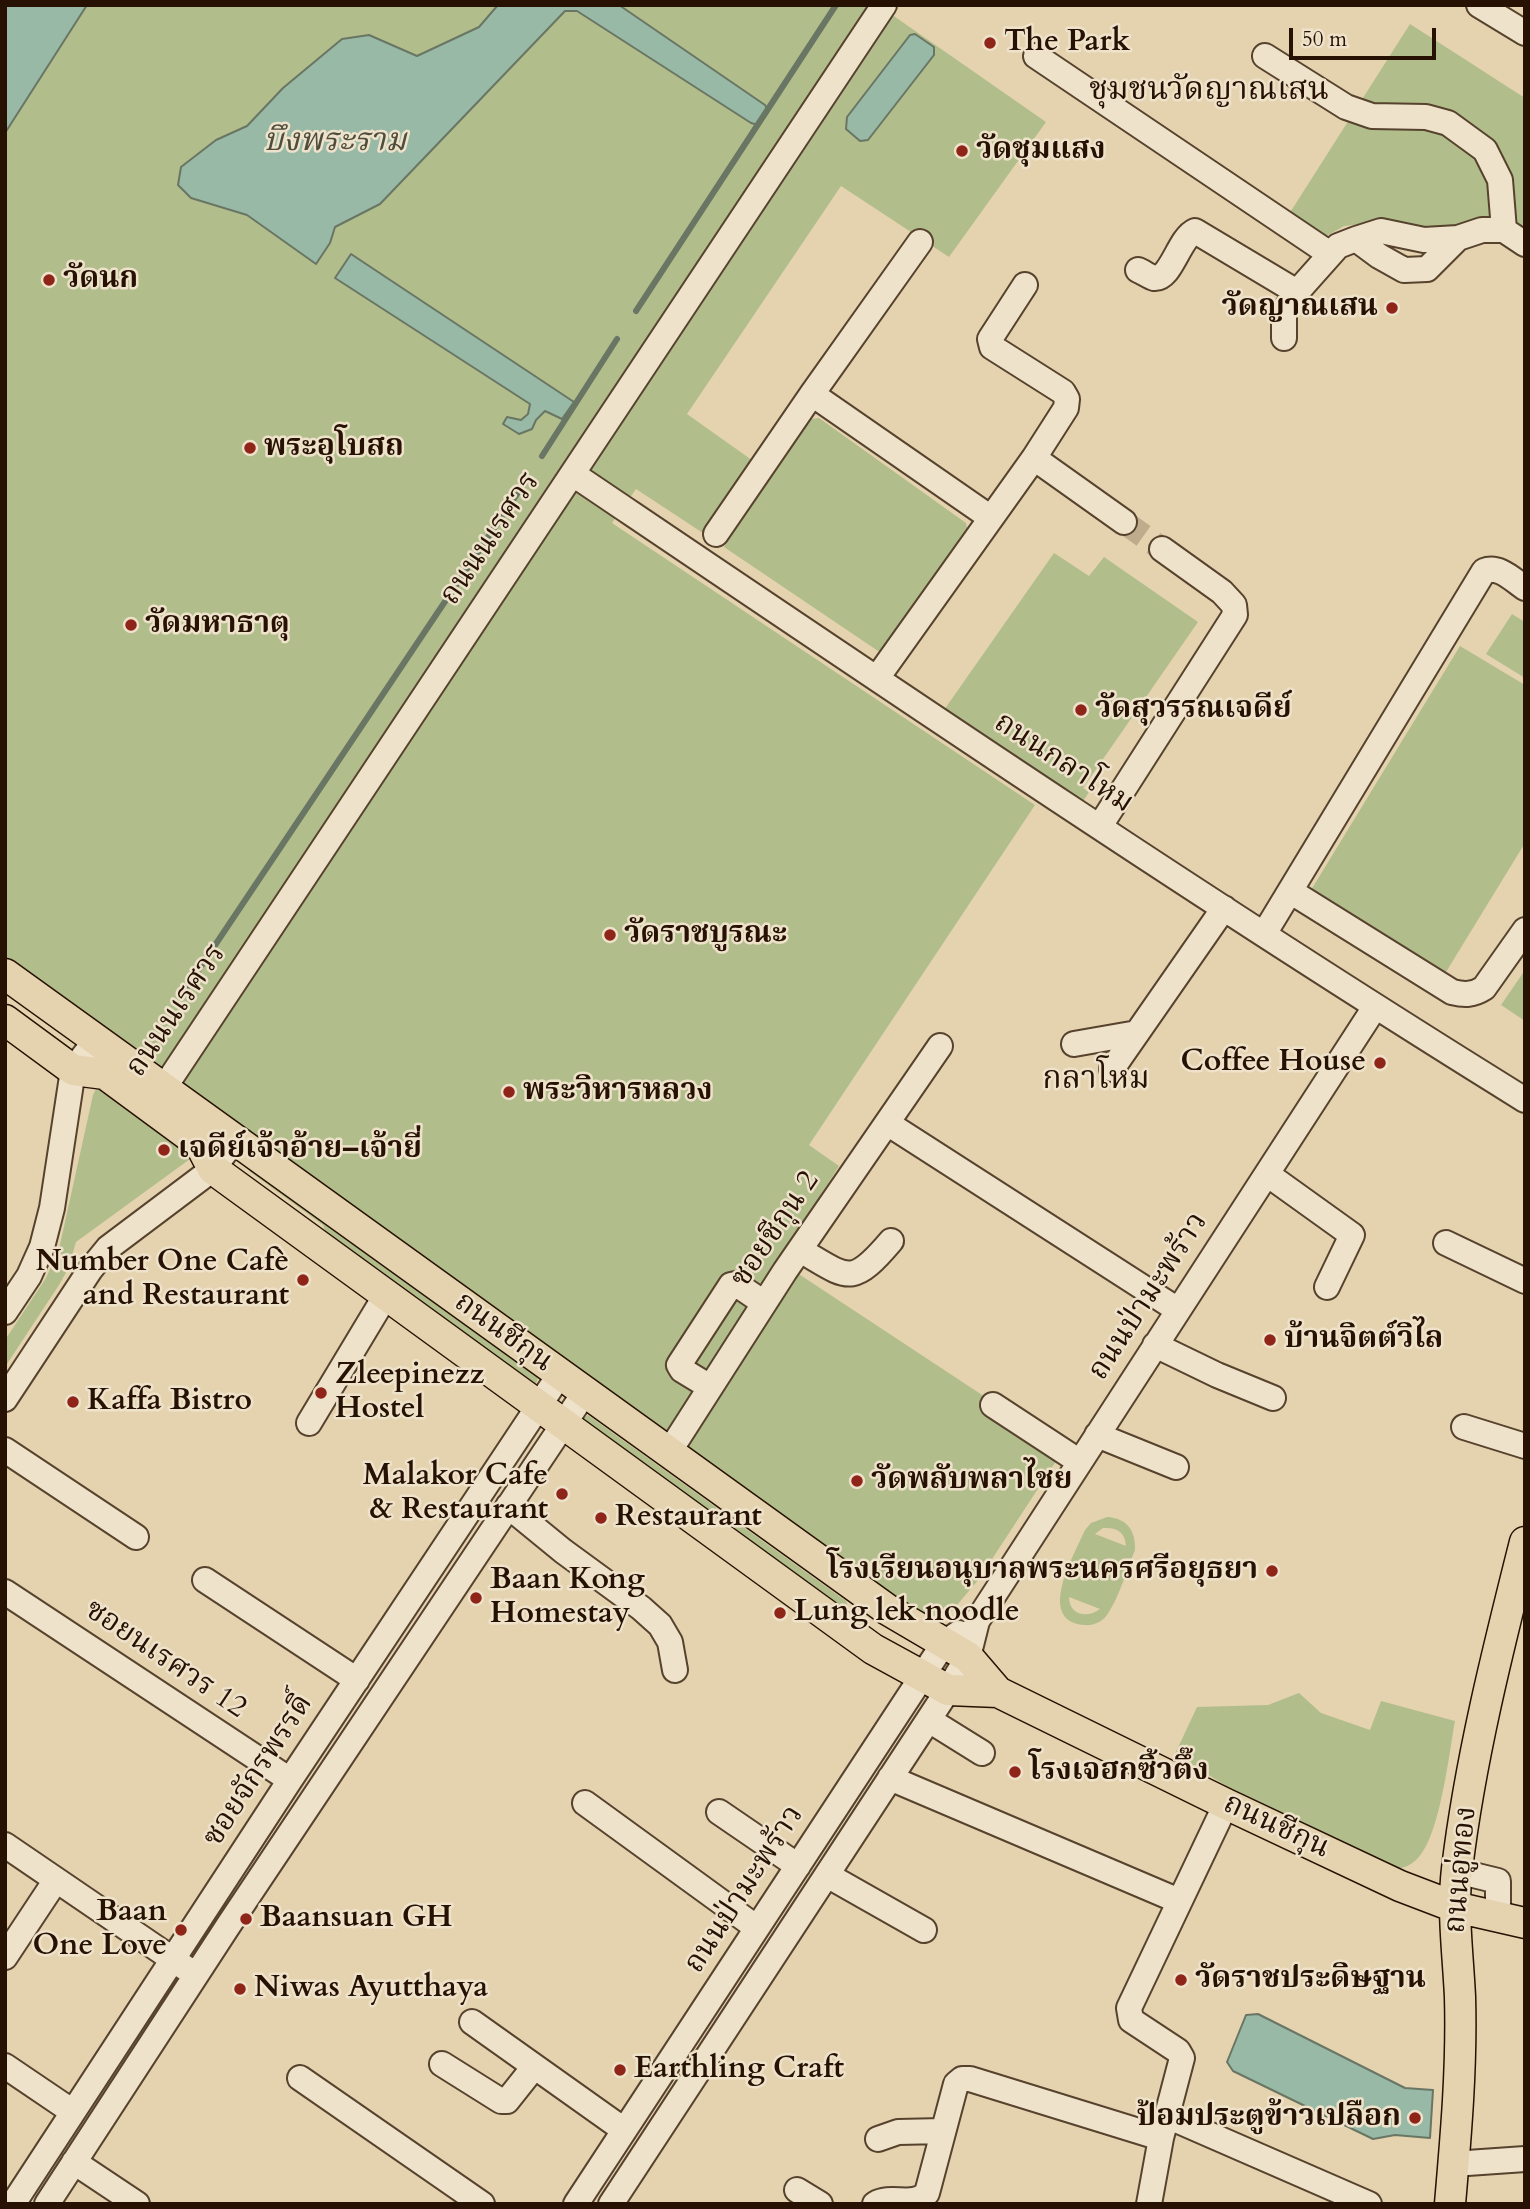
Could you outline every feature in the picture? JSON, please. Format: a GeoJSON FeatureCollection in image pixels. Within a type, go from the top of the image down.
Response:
{"type":"FeatureCollection","features":[{"type":"Feature","properties":{"kind":"main road","name":"ถนนชีกุน"},"geometry":{"type":"LineString","coordinates":[[5,974],[96,1040],[157,1098],[200,1144],[212,1168],[873,1649],[935,1683],[998,1692],[1400,1886],[1455,1907],[1512,1920]]}},
{"type":"Feature","properties":{"kind":"main road","name":"ถนนชีกุน"},"geometry":{"type":"LineString","coordinates":[[5,1020],[73,1070],[105,1074],[157,1098],[234,1140],[897,1616],[956,1650],[998,1692]]}},
{"type":"Feature","properties":{"kind":"main road","name":"ถนนอู่ทอง"},"geometry":{"type":"LineString","coordinates":[[1450,2204],[1458,2102],[1460,1997],[1455,1907],[1457,1871],[1468,1789],[1525,1542]]}},
{"type":"Feature","properties":{"kind":"street","name":"ถนนนเรศวร"},"geometry":{"type":"LineString","coordinates":[[157,1098],[884,5]]}},
{"type":"Feature","properties":{"kind":"street"},"geometry":{"type":"LineString","coordinates":[[1479,5],[1525,33]]}},
{"type":"Feature","properties":{"kind":"street"},"geometry":{"type":"LineString","coordinates":[[1036,56],[1330,254]]}},
{"type":"Feature","properties":{"kind":"street"},"geometry":{"type":"LineString","coordinates":[[1265,56],[1346,107],[1372,116],[1426,117],[1448,123],[1485,150],[1500,180],[1515,237],[1482,230],[1458,239],[1424,240],[1381,231],[1338,246],[1297,292],[1284,312],[1284,338]]}},
{"type":"Feature","properties":{"kind":"street"},"geometry":{"type":"LineString","coordinates":[[1138,270],[1154,278],[1167,272],[1184,240],[1195,231],[1297,292]]}},
{"type":"Feature","properties":{"kind":"street"},"geometry":{"type":"LineString","coordinates":[[1356,239],[1404,270],[1427,269],[1458,239]]}},
{"type":"Feature","properties":{"kind":"street"},"geometry":{"type":"LineString","coordinates":[[716,534],[920,242]]}},
{"type":"Feature","properties":{"kind":"street"},"geometry":{"type":"LineString","coordinates":[[877,678],[1034,458],[1066,408],[1067,399],[1063,392],[992,347],[990,343],[1025,285]]}},
{"type":"Feature","properties":{"kind":"street"},"geometry":{"type":"LineString","coordinates":[[812,394],[991,518]]}},
{"type":"Feature","properties":{"kind":"street"},"geometry":{"type":"LineString","coordinates":[[1034,458],[1124,522]]}},
{"type":"Feature","properties":{"kind":"street","name":"ถนนกลาโหม"},"geometry":{"type":"LineString","coordinates":[[573,474],[1224,908],[1375,1007],[1525,1100]]}},
{"type":"Feature","properties":{"kind":"street"},"geometry":{"type":"LineString","coordinates":[[1100,826],[1235,615],[1234,605],[1222,592],[1162,549]]}},
{"type":"Feature","properties":{"kind":"street"},"geometry":{"type":"LineString","coordinates":[[1264,934],[1484,571],[1490,568],[1498,570],[1525,588]]}},
{"type":"Feature","properties":{"kind":"street"},"geometry":{"type":"LineString","coordinates":[[1290,891],[1452,992],[1466,995],[1477,993],[1484,988],[1525,930]]}},
{"type":"Feature","properties":{"kind":"street"},"geometry":{"type":"LineString","coordinates":[[1112,1069],[1224,908]]}},
{"type":"Feature","properties":{"kind":"street","name":"ถนนป่ามะพร้าว"},"geometry":{"type":"LineString","coordinates":[[576,2204],[798,1866],[935,1683],[1375,1007]]}},
{"type":"Feature","properties":{"kind":"street"},"geometry":{"type":"LineString","coordinates":[[1074,1044],[1137,1033]]}},
{"type":"Feature","properties":{"kind":"street","name":"ถนนนเรศวร"},"geometry":{"type":"LineString","coordinates":[[5,1312],[29,1276],[42,1247],[52,1208],[73,1070],[96,1040]]}},
{"type":"Feature","properties":{"kind":"street","name":"ซอยชีกุน 2"},"geometry":{"type":"LineString","coordinates":[[668,1452],[764,1303],[940,1045]]}},
{"type":"Feature","properties":{"kind":"street"},"geometry":{"type":"LineString","coordinates":[[887,1123],[1178,1310]]}},
{"type":"Feature","properties":{"kind":"street"},"geometry":{"type":"LineString","coordinates":[[5,1399],[90,1270],[108,1248],[212,1168],[234,1140]]}},
{"type":"Feature","properties":{"kind":"street"},"geometry":{"type":"LineString","coordinates":[[1267,1174],[1352,1235],[1327,1287]]}},
{"type":"Feature","properties":{"kind":"street"},"geometry":{"type":"LineString","coordinates":[[800,1250],[841,1274],[853,1274],[864,1270],[891,1241]]}},
{"type":"Feature","properties":{"kind":"street"},"geometry":{"type":"LineString","coordinates":[[1446,1243],[1525,1280]]}},
{"type":"Feature","properties":{"kind":"street"},"geometry":{"type":"LineString","coordinates":[[710,1387],[682,1370],[679,1364],[731,1285],[736,1284],[764,1303]]}},
{"type":"Feature","properties":{"kind":"street"},"geometry":{"type":"LineString","coordinates":[[309,1423],[386,1295]]}},
{"type":"Feature","properties":{"kind":"street"},"geometry":{"type":"LineString","coordinates":[[1155,1345],[1273,1398]]}},
{"type":"Feature","properties":{"kind":"street","name":"ซอยจักรพรรดิ์"},"geometry":{"type":"LineString","coordinates":[[13,2204],[560,1374]]}},
{"type":"Feature","properties":{"kind":"street","name":"ซอยจักรพรรดิ์"},"geometry":{"type":"LineString","coordinates":[[47,2204],[196,1975],[585,1392]]}},
{"type":"Feature","properties":{"kind":"street"},"geometry":{"type":"LineString","coordinates":[[993,1405],[1080,1462]]}},
{"type":"Feature","properties":{"kind":"street"},"geometry":{"type":"LineString","coordinates":[[1464,1427],[1525,1446]]}},
{"type":"Feature","properties":{"kind":"street"},"geometry":{"type":"LineString","coordinates":[[1097,1435],[1176,1467]]}},
{"type":"Feature","properties":{"kind":"street"},"geometry":{"type":"LineString","coordinates":[[5,1450],[136,1537]]}},
{"type":"Feature","properties":{"kind":"street"},"geometry":{"type":"LineString","coordinates":[[508,1506],[660,1625],[670,1642],[675,1670]]}},
{"type":"Feature","properties":{"kind":"street"},"geometry":{"type":"LineString","coordinates":[[205,1580],[357,1680]]}},
{"type":"Feature","properties":{"kind":"street","name":"ซอยนเรศวร 12"},"geometry":{"type":"LineString","coordinates":[[5,1592],[290,1780]]}},
{"type":"Feature","properties":{"kind":"street"},"geometry":{"type":"LineString","coordinates":[[392,1627],[417,1644]]}},
{"type":"Feature","properties":{"kind":"street","name":"ถนนป่ามะพร้าว"},"geometry":{"type":"LineString","coordinates":[[611,2204],[929,1720],[935,1683]]}},
{"type":"Feature","properties":{"kind":"street"},"geometry":{"type":"LineString","coordinates":[[929,1720],[982,1753]]}},
{"type":"Feature","properties":{"kind":"street"},"geometry":{"type":"LineString","coordinates":[[890,1778],[1179,1901]]}},
{"type":"Feature","properties":{"kind":"street"},"geometry":{"type":"LineString","coordinates":[[585,1803],[757,1928]]}},
{"type":"Feature","properties":{"kind":"street"},"geometry":{"type":"LineString","coordinates":[[1149,2204],[1164,2127],[1182,2058],[1178,2051],[1131,2020],[1129,2008],[1226,1804]]}},
{"type":"Feature","properties":{"kind":"street"},"geometry":{"type":"LineString","coordinates":[[719,1812],[798,1866]]}},
{"type":"Feature","properties":{"kind":"street"},"geometry":{"type":"LineString","coordinates":[[5,1846],[196,1975]]}},
{"type":"Feature","properties":{"kind":"street"},"geometry":{"type":"LineString","coordinates":[[1457,1871],[1498,1881],[1512,1920]]}},
{"type":"Feature","properties":{"kind":"street"},"geometry":{"type":"LineString","coordinates":[[827,1875],[924,1930]]}},
{"type":"Feature","properties":{"kind":"street"},"geometry":{"type":"LineString","coordinates":[[5,1957],[56,1880]]}},
{"type":"Feature","properties":{"kind":"street"},"geometry":{"type":"LineString","coordinates":[[472,2022],[624,2130]]}},
{"type":"Feature","properties":{"kind":"street"},"geometry":{"type":"LineString","coordinates":[[442,2064],[501,2101],[507,2101],[534,2067]]}},
{"type":"Feature","properties":{"kind":"street"},"geometry":{"type":"LineString","coordinates":[[5,2066],[73,2112]]}},
{"type":"Feature","properties":{"kind":"street"},"geometry":{"type":"LineString","coordinates":[[300,2078],[482,2204]]}},
{"type":"Feature","properties":{"kind":"street"},"geometry":{"type":"LineString","coordinates":[[875,2204],[892,2198],[914,2201],[926,2193],[956,2084],[962,2079],[970,2079],[1164,2127],[1369,2204]]}},
{"type":"Feature","properties":{"kind":"street"},"geometry":{"type":"LineString","coordinates":[[878,2139],[898,2132],[943,2131]]}},
{"type":"Feature","properties":{"kind":"street"},"geometry":{"type":"LineString","coordinates":[[1453,2165],[1525,2159]]}},
{"type":"Feature","properties":{"kind":"street"},"geometry":{"type":"LineString","coordinates":[[74,2162],[138,2204]]}},
{"type":"Feature","properties":{"kind":"street"},"geometry":{"type":"LineString","coordinates":[[797,2190],[820,2204]]}},
{"type":"Feature","properties":{"kind":"shaded area"},"geometry":{"type":"Polygon","coordinates":[[[5,5],[878,5],[1046,122],[949,257],[841,186],[687,414],[756,463],[706,535],[636,489],[612,523],[1035,805],[809,1145],[839,1166],[779,1261],[1064,1449],[979,1579],[952,1611],[935,1616],[914,1612],[5,958],[5,5]]]}},
{"type":"Feature","properties":{"kind":"shaded area"},"geometry":{"type":"Polygon","coordinates":[[[1410,24],[1525,98],[1525,229],[1444,232],[1380,222],[1344,226],[1316,242],[1284,222],[1410,24]]]}},
{"type":"Feature","properties":{"kind":"shaded area"},"geometry":{"type":"Polygon","coordinates":[[[819,418],[966,523],[968,532],[884,655],[724,547],[811,419],[819,418]]]}},
{"type":"Feature","properties":{"kind":"shaded area"},"geometry":{"type":"Polygon","coordinates":[[[1054,553],[1089,576],[1104,557],[1198,622],[1083,788],[1089,792],[1082,803],[944,710],[1054,553]]]}},
{"type":"Feature","properties":{"kind":"shaded area"},"geometry":{"type":"Polygon","coordinates":[[[1512,614],[1525,622],[1525,678],[1486,654],[1512,614]]]}},
{"type":"Feature","properties":{"kind":"shaded area"},"geometry":{"type":"Polygon","coordinates":[[[1460,646],[1525,685],[1525,843],[1446,972],[1311,890],[1460,646]]]}},
{"type":"Feature","properties":{"kind":"shaded area"},"geometry":{"type":"Polygon","coordinates":[[[1525,970],[1525,1021],[1501,1005],[1525,970]]]}},
{"type":"Feature","properties":{"kind":"shaded area"},"geometry":{"type":"Polygon","coordinates":[[[101,1086],[191,1153],[190,1159],[76,1242],[68,1269],[59,1285],[5,1367],[5,1340],[46,1278],[59,1249],[93,1095],[101,1086]]]}},
{"type":"Feature","properties":{"kind":"shaded area"},"geometry":{"type":"Polygon","coordinates":[[[251,1169],[535,1375],[538,1378],[536,1384],[532,1385],[328,1238],[323,1225],[249,1171],[251,1169]]]}},
{"type":"Feature","properties":{"kind":"shaded area"},"geometry":{"type":"Polygon","coordinates":[[[588,1415],[846,1601],[848,1607],[843,1611],[583,1422],[588,1415]]]}},
{"type":"Feature","properties":{"kind":"shaded area"},"geometry":{"type":"Polygon","coordinates":[[[1107,1517],[1125,1523],[1132,1531],[1135,1550],[1107,1615],[1097,1623],[1084,1625],[1070,1621],[1062,1612],[1060,1599],[1067,1569],[1091,1523],[1107,1517]],[[1103,1528],[1095,1534],[1126,1546],[1119,1531],[1103,1528]],[[1069,1597],[1072,1608],[1080,1614],[1090,1614],[1100,1609],[1069,1597]]]}},
{"type":"Feature","properties":{"kind":"shaded area"},"geometry":{"type":"Polygon","coordinates":[[[1299,1693],[1321,1713],[1370,1730],[1381,1701],[1455,1721],[1438,1813],[1426,1847],[1410,1865],[1383,1869],[1231,1789],[1175,1754],[1197,1707],[1268,1705],[1299,1693]]]}},
{"type":"Feature","properties":{"kind":"water"},"geometry":{"type":"Polygon","coordinates":[[[5,5],[87,5],[5,133],[5,5]]]}},
{"type":"Feature","properties":{"kind":"water","name":"บึงพระราม"},"geometry":{"type":"Polygon","coordinates":[[[498,5],[619,5],[765,105],[768,110],[758,125],[751,123],[577,11],[565,11],[380,204],[335,227],[330,243],[316,264],[247,215],[191,198],[178,185],[181,167],[216,140],[247,126],[283,88],[342,39],[369,35],[417,56],[479,27],[498,5]]]}},
{"type":"Feature","properties":{"kind":"water"},"geometry":{"type":"Polygon","coordinates":[[[915,34],[934,47],[934,55],[868,140],[860,141],[846,129],[847,117],[910,35],[915,34]]]}},
{"type":"Feature","properties":{"kind":"water"},"geometry":{"type":"Polygon","coordinates":[[[351,254],[574,402],[562,419],[545,411],[532,429],[519,434],[503,424],[507,417],[521,420],[528,414],[530,404],[335,278],[351,254]]]}},
{"type":"Feature","properties":{"kind":"water"},"geometry":{"type":"Polygon","coordinates":[[[1258,2014],[1405,2088],[1433,2090],[1430,2138],[1395,2135],[1373,2139],[1233,2071],[1227,2062],[1246,2015],[1258,2014]]]}},
{"type":"Feature","properties":{"kind":"waterway"},"geometry":{"type":"LineString","coordinates":[[636,311],[836,5]]}},
{"type":"Feature","properties":{"kind":"waterway"},"geometry":{"type":"LineString","coordinates":[[542,456],[617,339]]}},
{"type":"Feature","properties":{"kind":"waterway"},"geometry":{"type":"LineString","coordinates":[[181,996],[527,479]]}},
{"type":"Feature","properties":{"kind":"tunnel"},"geometry":{"type":"LineString","coordinates":[[1124,522],[1162,549]]}},
{"type":"Feature","properties":{"kind":"place","name":"The Park"},"geometry":{"type":"Point","coordinates":[990,43]}},
{"type":"Feature","properties":{"kind":"place","name":"วัดชุมแสง"},"geometry":{"type":"Point","coordinates":[962,151]}},
{"type":"Feature","properties":{"kind":"place","name":"วัดนก"},"geometry":{"type":"Point","coordinates":[49,280]}},
{"type":"Feature","properties":{"kind":"place","name":"วัดญาณเสน"},"geometry":{"type":"Point","coordinates":[1392,308]}},
{"type":"Feature","properties":{"kind":"place","name":"พระอุโบสถ"},"geometry":{"type":"Point","coordinates":[250,448]}},
{"type":"Feature","properties":{"kind":"place","name":"วัดมหาธาตุ"},"geometry":{"type":"Point","coordinates":[131,625]}},
{"type":"Feature","properties":{"kind":"place","name":"วัดสุวรรณเจดีย์"},"geometry":{"type":"Point","coordinates":[1081,710]}},
{"type":"Feature","properties":{"kind":"place","name":"วัดราชบูรณะ"},"geometry":{"type":"Point","coordinates":[610,935]}},
{"type":"Feature","properties":{"kind":"place","name":"Coffee House"},"geometry":{"type":"Point","coordinates":[1380,1063]}},
{"type":"Feature","properties":{"kind":"place","name":"พระวิหารหลวง"},"geometry":{"type":"Point","coordinates":[509,1092]}},
{"type":"Feature","properties":{"kind":"place","name":"เจดีย์เจ้าอ้าย–เจ้ายี่"},"geometry":{"type":"Point","coordinates":[164,1150]}},
{"type":"Feature","properties":{"kind":"place","name":"Number One Cafè and Restaurant"},"geometry":{"type":"Point","coordinates":[303,1280]}},
{"type":"Feature","properties":{"kind":"place","name":"บ้านจิตต์วิไล"},"geometry":{"type":"Point","coordinates":[1270,1340]}},
{"type":"Feature","properties":{"kind":"place","name":"Zleepinezz Hostel"},"geometry":{"type":"Point","coordinates":[321,1393]}},
{"type":"Feature","properties":{"kind":"place","name":"Kaffa Bistro"},"geometry":{"type":"Point","coordinates":[73,1402]}},
{"type":"Feature","properties":{"kind":"place","name":"วัดพลับพลาไชย"},"geometry":{"type":"Point","coordinates":[857,1481]}},
{"type":"Feature","properties":{"kind":"place","name":"Malakor Cafe & Restaurant"},"geometry":{"type":"Point","coordinates":[562,1494]}},
{"type":"Feature","properties":{"kind":"place","name":"Restaurant"},"geometry":{"type":"Point","coordinates":[601,1518]}},
{"type":"Feature","properties":{"kind":"place","name":"โรงเรียนอนุบาลพระนครศรีอยุธยา"},"geometry":{"type":"Point","coordinates":[1272,1571]}},
{"type":"Feature","properties":{"kind":"place","name":"Baan Kong Homestay"},"geometry":{"type":"Point","coordinates":[476,1598]}},
{"type":"Feature","properties":{"kind":"place","name":"Lung lek noodle"},"geometry":{"type":"Point","coordinates":[780,1613]}},
{"type":"Feature","properties":{"kind":"place","name":"โรงเจฮกซิ้วตึ๊ง"},"geometry":{"type":"Point","coordinates":[1015,1772]}},
{"type":"Feature","properties":{"kind":"place","name":"Baansuan GH"},"geometry":{"type":"Point","coordinates":[246,1919]}},
{"type":"Feature","properties":{"kind":"place","name":"Baan One Love"},"geometry":{"type":"Point","coordinates":[181,1930]}},
{"type":"Feature","properties":{"kind":"place","name":"วัดราชประดิษฐาน"},"geometry":{"type":"Point","coordinates":[1181,1980]}},
{"type":"Feature","properties":{"kind":"place","name":"Niwas Ayutthaya"},"geometry":{"type":"Point","coordinates":[240,1989]}},
{"type":"Feature","properties":{"kind":"place","name":"Earthling Craft"},"geometry":{"type":"Point","coordinates":[620,2070]}},
{"type":"Feature","properties":{"kind":"place","name":"ป้อมประตูข้าวเปลือก"},"geometry":{"type":"Point","coordinates":[1415,2118]}},
{"type":"Feature","properties":{"kind":"district","name":"ชุมชนวัดญาณเสน"},"geometry":{"type":"Point","coordinates":[1209,92]}},
{"type":"Feature","properties":{"kind":"district","name":"กลาโหม"},"geometry":{"type":"Point","coordinates":[1096,1081]}}]}
